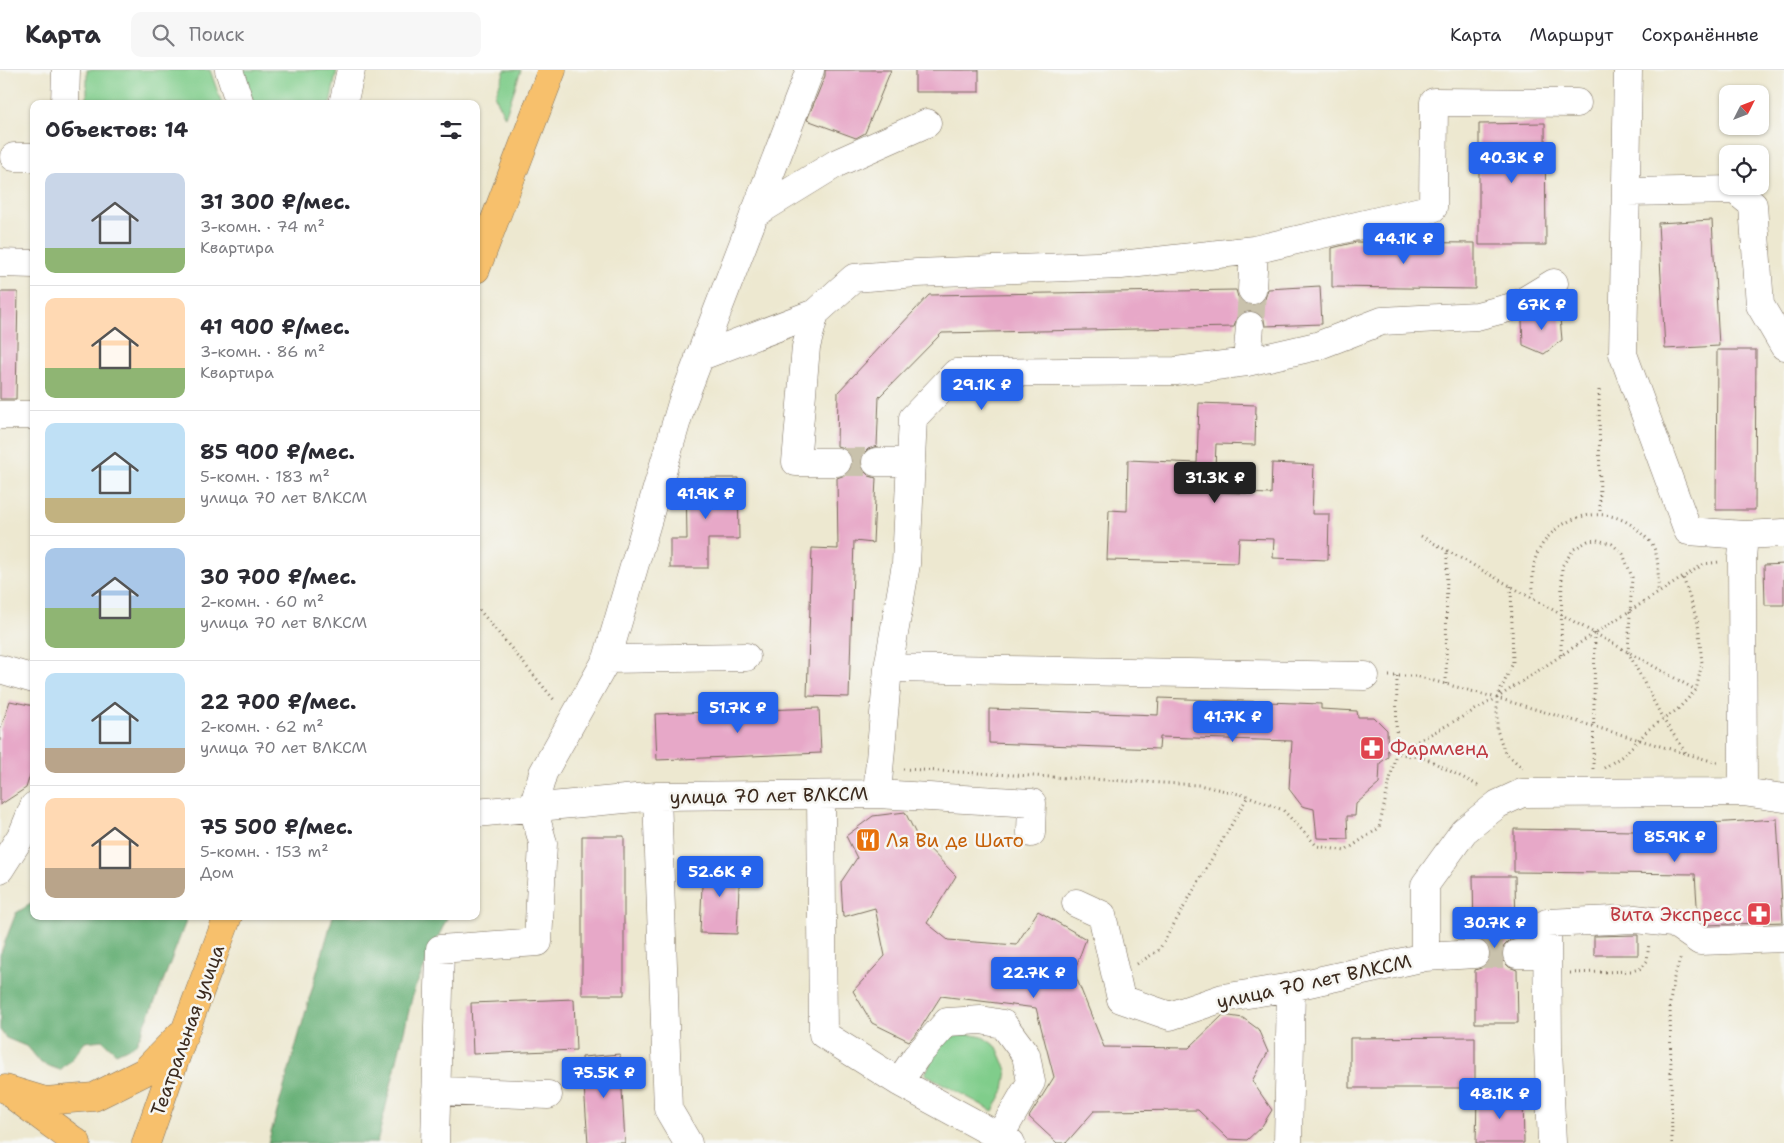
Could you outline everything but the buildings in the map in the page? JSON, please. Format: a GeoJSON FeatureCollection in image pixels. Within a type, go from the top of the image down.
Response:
{"type":"FeatureCollection","features":[{"type":"Feature","properties":{"kind":"main road"},"geometry":{"type":"LineString","coordinates":[[480,259],[552,70]]}},
{"type":"Feature","properties":{"kind":"main road","name":"Театральная улица"},"geometry":{"type":"LineString","coordinates":[[146,1143],[227,920]]}},
{"type":"Feature","properties":{"kind":"main road"},"geometry":{"type":"LineString","coordinates":[[2,1088],[45,1101],[94,1097],[144,1072],[185,1031]]}},
{"type":"Feature","properties":{"kind":"main road"},"geometry":{"type":"LineString","coordinates":[[2,1088],[76,1143]]}},
{"type":"Feature","properties":{"kind":"street"},"geometry":{"type":"LineString","coordinates":[[64,100],[66,70]]}},
{"type":"Feature","properties":{"kind":"street"},"geometry":{"type":"LineString","coordinates":[[229,70],[239,100]]}},
{"type":"Feature","properties":{"kind":"street"},"geometry":{"type":"LineString","coordinates":[[344,100],[351,70]]}},
{"type":"Feature","properties":{"kind":"street"},"geometry":{"type":"LineString","coordinates":[[435,1143],[440,949],[538,942],[543,843],[533,808],[543,773],[607,659],[682,403],[810,70]]}},
{"type":"Feature","properties":{"kind":"street"},"geometry":{"type":"LineString","coordinates":[[1628,70],[1623,354],[1688,531],[1743,546],[1784,533]]}},
{"type":"Feature","properties":{"kind":"street"},"geometry":{"type":"LineString","coordinates":[[699,358],[815,313],[854,278],[917,273],[1121,265],[1254,250],[1433,208],[1434,102],[1577,103]]}},
{"type":"Feature","properties":{"kind":"street"},"geometry":{"type":"LineString","coordinates":[[754,214],[837,164],[927,123]]}},
{"type":"Feature","properties":{"kind":"street"},"geometry":{"type":"LineString","coordinates":[[1627,192],[1735,190],[1753,205],[1760,305],[1784,346]]}},
{"type":"Feature","properties":{"kind":"street"},"geometry":{"type":"LineString","coordinates":[[1252,290],[1254,250]]}},
{"type":"Feature","properties":{"kind":"street"},"geometry":{"type":"LineString","coordinates":[[0,263],[30,264]]}},
{"type":"Feature","properties":{"kind":"street"},"geometry":{"type":"LineString","coordinates":[[877,794],[888,668],[906,564],[913,418],[956,373],[1176,371],[1247,362],[1317,346],[1382,321],[1477,316],[1516,306],[1554,283]]}},
{"type":"Feature","properties":{"kind":"street"},"geometry":{"type":"LineString","coordinates":[[815,313],[806,347],[796,462],[837,462]]}},
{"type":"Feature","properties":{"kind":"street"},"geometry":{"type":"LineString","coordinates":[[1247,362],[1250,326]]}},
{"type":"Feature","properties":{"kind":"street"},"geometry":{"type":"LineString","coordinates":[[0,415],[30,415]]}},
{"type":"Feature","properties":{"kind":"street"},"geometry":{"type":"LineString","coordinates":[[876,462],[911,462]]}},
{"type":"Feature","properties":{"kind":"street"},"geometry":{"type":"LineString","coordinates":[[1743,546],[1743,781]]}},
{"type":"Feature","properties":{"kind":"street"},"geometry":{"type":"LineString","coordinates":[[607,659],[746,657]]}},
{"type":"Feature","properties":{"kind":"street"},"geometry":{"type":"LineString","coordinates":[[888,668],[1365,676]]}},
{"type":"Feature","properties":{"kind":"street"},"geometry":{"type":"LineString","coordinates":[[0,669],[30,678]]}},
{"type":"Feature","properties":{"kind":"street","name":"улица 70 лет ВЛКСМ"},"geometry":{"type":"LineString","coordinates":[[1076,903],[1102,915],[1121,999],[1170,1016],[1223,998],[1291,987],[1425,958],[1425,885],[1464,831],[1498,804],[1522,793],[1743,781],[1784,798]]}},
{"type":"Feature","properties":{"kind":"street","name":"улица 70 лет ВЛКСМ"},"geometry":{"type":"LineString","coordinates":[[480,813],[657,796],[877,794],[1032,803],[1031,833]]}},
{"type":"Feature","properties":{"kind":"street"},"geometry":{"type":"LineString","coordinates":[[657,796],[668,1109],[688,1143]]}},
{"type":"Feature","properties":{"kind":"street"},"geometry":{"type":"LineString","coordinates":[[821,796],[823,1034],[899,1082],[1005,1140],[1031,1082],[1026,1055],[1003,1024],[981,1020],[946,1022],[916,1057],[899,1082]]}},
{"type":"Feature","properties":{"kind":"street"},"geometry":{"type":"LineString","coordinates":[[0,869],[23,833],[30,816]]}},
{"type":"Feature","properties":{"kind":"street"},"geometry":{"type":"LineString","coordinates":[[1552,1143],[1547,923],[1652,921],[1672,923],[1700,941],[1784,938]]}},
{"type":"Feature","properties":{"kind":"street"},"geometry":{"type":"LineString","coordinates":[[1425,958],[1474,954]]}},
{"type":"Feature","properties":{"kind":"street"},"geometry":{"type":"LineString","coordinates":[[1517,954],[1547,964]]}},
{"type":"Feature","properties":{"kind":"street"},"geometry":{"type":"LineString","coordinates":[[1288,1143],[1291,987]]}},
{"type":"Feature","properties":{"kind":"street"},"geometry":{"type":"LineString","coordinates":[[436,1091],[548,1095]]}},
{"type":"Feature","properties":{"kind":"path"},"geometry":{"type":"LineString","coordinates":[[1599,390],[1600,514]]}},
{"type":"Feature","properties":{"kind":"path"},"geometry":{"type":"LineString","coordinates":[[1533,599],[1533,575],[1537,553],[1549,536],[1568,522],[1587,514],[1616,516],[1633,525],[1652,544],[1658,565],[1658,593]]}},
{"type":"Feature","properties":{"kind":"path"},"geometry":{"type":"LineString","coordinates":[[1421,536],[1696,690]]}},
{"type":"Feature","properties":{"kind":"path"},"geometry":{"type":"LineString","coordinates":[[1561,655],[1562,566],[1574,549],[1588,541],[1597,540],[1612,544],[1623,554],[1632,577],[1628,652],[1663,719],[1686,754]]}},
{"type":"Feature","properties":{"kind":"path"},"geometry":{"type":"LineString","coordinates":[[1396,753],[1497,698],[1704,564],[1743,546]]}},
{"type":"Feature","properties":{"kind":"path"},"geometry":{"type":"LineString","coordinates":[[1446,684],[1447,551]]}},
{"type":"Feature","properties":{"kind":"path"},"geometry":{"type":"LineString","coordinates":[[1603,768],[1624,755],[1663,719],[1677,710],[1696,690],[1702,663],[1698,623],[1683,577]]}},
{"type":"Feature","properties":{"kind":"path"},"geometry":{"type":"LineString","coordinates":[[1511,586],[1512,663],[1497,698],[1497,730],[1505,753],[1522,768],[1531,768]]}},
{"type":"Feature","properties":{"kind":"path"},"geometry":{"type":"LineString","coordinates":[[480,611],[572,722]]}},
{"type":"Feature","properties":{"kind":"path"},"geometry":{"type":"LineString","coordinates":[[1584,769],[1593,769],[1595,633]]}},
{"type":"Feature","properties":{"kind":"path"},"geometry":{"type":"LineString","coordinates":[[1365,676],[1416,676],[1497,698],[1686,754],[1743,781]]}},
{"type":"Feature","properties":{"kind":"path"},"geometry":{"type":"LineString","coordinates":[[878,767],[1199,785],[1248,796],[1283,810],[1317,846],[1345,851],[1379,828],[1396,753],[1397,676]]}},
{"type":"Feature","properties":{"kind":"path"},"geometry":{"type":"LineString","coordinates":[[1396,753],[1427,759],[1481,786],[1498,804]]}},
{"type":"Feature","properties":{"kind":"path"},"geometry":{"type":"LineString","coordinates":[[1116,977],[1159,950],[1248,796]]}},
{"type":"Feature","properties":{"kind":"path"},"geometry":{"type":"LineString","coordinates":[[1547,964],[1632,972],[1642,968],[1647,961],[1652,921]]}},
{"type":"Feature","properties":{"kind":"path"},"geometry":{"type":"LineString","coordinates":[[1672,1143],[1670,1003],[1673,981],[1689,934]]}},
{"type":"Feature","properties":{"kind":"green space"},"geometry":{"type":"Polygon","coordinates":[[[87,70],[210,70],[221,100],[87,100],[87,70]]]}},
{"type":"Feature","properties":{"kind":"green space"},"geometry":{"type":"Polygon","coordinates":[[[241,70],[337,70],[331,100],[252,100],[241,70]]]}},
{"type":"Feature","properties":{"kind":"green space"},"geometry":{"type":"Polygon","coordinates":[[[505,70],[521,70],[505,117],[495,96],[505,70]]]}},
{"type":"Feature","properties":{"kind":"green space"},"geometry":{"type":"Polygon","coordinates":[[[30,904],[30,920],[186,920],[157,997],[136,1044],[116,1053],[102,1040],[85,1042],[72,1059],[60,1070],[41,1063],[28,1047],[6,1038],[0,1030],[0,955],[16,913],[30,904]]]}},
{"type":"Feature","properties":{"kind":"green space"},"geometry":{"type":"Polygon","coordinates":[[[332,920],[446,920],[414,990],[377,1143],[268,1143],[332,920]]]}},
{"type":"Feature","properties":{"kind":"green space"},"geometry":{"type":"Polygon","coordinates":[[[968,1034],[983,1037],[997,1047],[1007,1070],[1004,1090],[993,1111],[925,1074],[937,1050],[951,1037],[968,1034]]]}},
{"type":"Feature","properties":{"kind":"tunnel"},"geometry":{"type":"LineString","coordinates":[[1250,326],[1252,290]]}},
{"type":"Feature","properties":{"kind":"tunnel"},"geometry":{"type":"LineString","coordinates":[[837,462],[876,462]]}},
{"type":"Feature","properties":{"kind":"tunnel"},"geometry":{"type":"LineString","coordinates":[[1475,954],[1517,954]]}},
{"type":"Feature","properties":{"kind":"place","name":"Фармленд"},"geometry":{"type":"Point","coordinates":[1372,748]}},
{"type":"Feature","properties":{"kind":"place","name":"Ля Ви де Шато"},"geometry":{"type":"Point","coordinates":[868,840]}},
{"type":"Feature","properties":{"kind":"place","name":"Вита Экспресс"},"geometry":{"type":"Point","coordinates":[1759,914]}}]}
